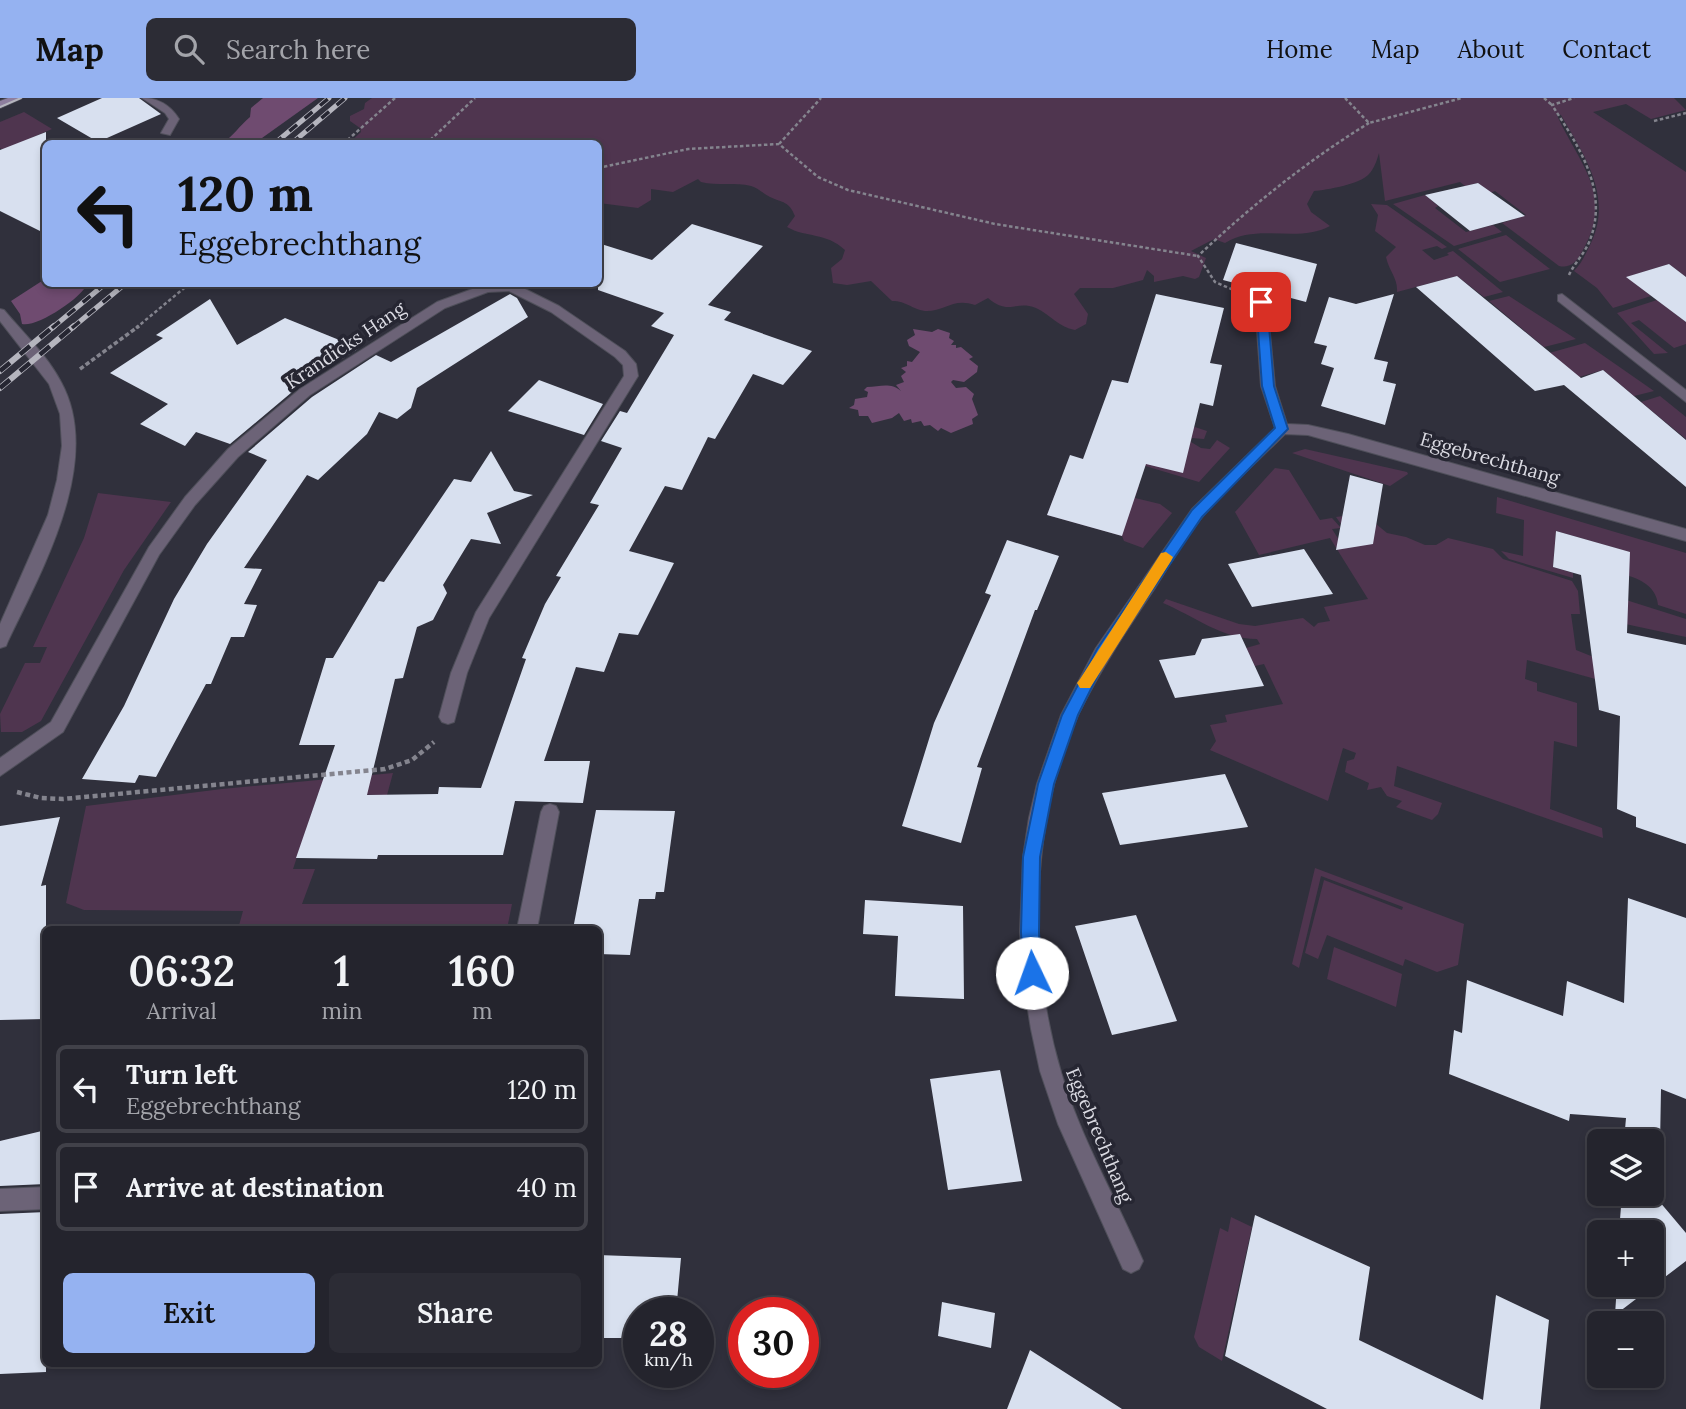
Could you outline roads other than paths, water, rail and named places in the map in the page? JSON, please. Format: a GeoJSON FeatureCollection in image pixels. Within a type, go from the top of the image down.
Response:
{"type":"FeatureCollection","features":[{"type":"Feature","properties":{"kind":"main road"},"geometry":{"type":"LineString","coordinates":[[0,105],[17,98]]}},
{"type":"Feature","properties":{"kind":"street"},"geometry":{"type":"LineString","coordinates":[[147,98],[169,111],[174,119],[166,133]]}},
{"type":"Feature","properties":{"kind":"street","name":"Krandicks Hang"},"geometry":{"type":"LineString","coordinates":[[0,768],[57,727],[154,551],[190,501],[233,453],[305,392],[441,304],[486,288],[511,287],[555,309],[620,354],[629,364],[631,376],[482,616],[458,673],[448,717]]}},
{"type":"Feature","properties":{"kind":"street"},"geometry":{"type":"LineString","coordinates":[[1562,298],[1686,397]]}},
{"type":"Feature","properties":{"kind":"street"},"geometry":{"type":"LineString","coordinates":[[1261,302],[1268,386],[1282,429]]}},
{"type":"Feature","properties":{"kind":"street"},"geometry":{"type":"LineString","coordinates":[[0,313],[56,383],[64,403],[68,452],[61,497],[47,544],[0,641]]}},
{"type":"Feature","properties":{"kind":"street","name":"Eggebrechthang"},"geometry":{"type":"LineString","coordinates":[[1131,1261],[1069,1124],[1050,1071],[1032,973],[1032,857],[1046,784],[1070,715],[1102,653],[1197,513],[1282,429],[1308,429],[1686,536]]}},
{"type":"Feature","properties":{"kind":"street"},"geometry":{"type":"LineString","coordinates":[[528,926],[550,812]]}},
{"type":"Feature","properties":{"kind":"street"},"geometry":{"type":"LineString","coordinates":[[0,1200],[42,1198]]}},
{"type":"Feature","properties":{"kind":"tram line"},"geometry":{"type":"LineString","coordinates":[[0,107],[21,98]]}},
{"type":"Feature","properties":{"kind":"railway"},"geometry":{"type":"LineString","coordinates":[[279,140],[329,98]]}},
{"type":"Feature","properties":{"kind":"railway"},"geometry":{"type":"LineString","coordinates":[[296,140],[345,98]]}},
{"type":"Feature","properties":{"kind":"railway"},"geometry":{"type":"LineString","coordinates":[[52,328],[101,287]]}},
{"type":"Feature","properties":{"kind":"railway"},"geometry":{"type":"LineString","coordinates":[[72,328],[121,287]]}},
{"type":"Feature","properties":{"kind":"railway"},"geometry":{"type":"LineString","coordinates":[[0,371],[54,326]]}},
{"type":"Feature","properties":{"kind":"railway"},"geometry":{"type":"LineString","coordinates":[[0,388],[74,326]]}}]}
